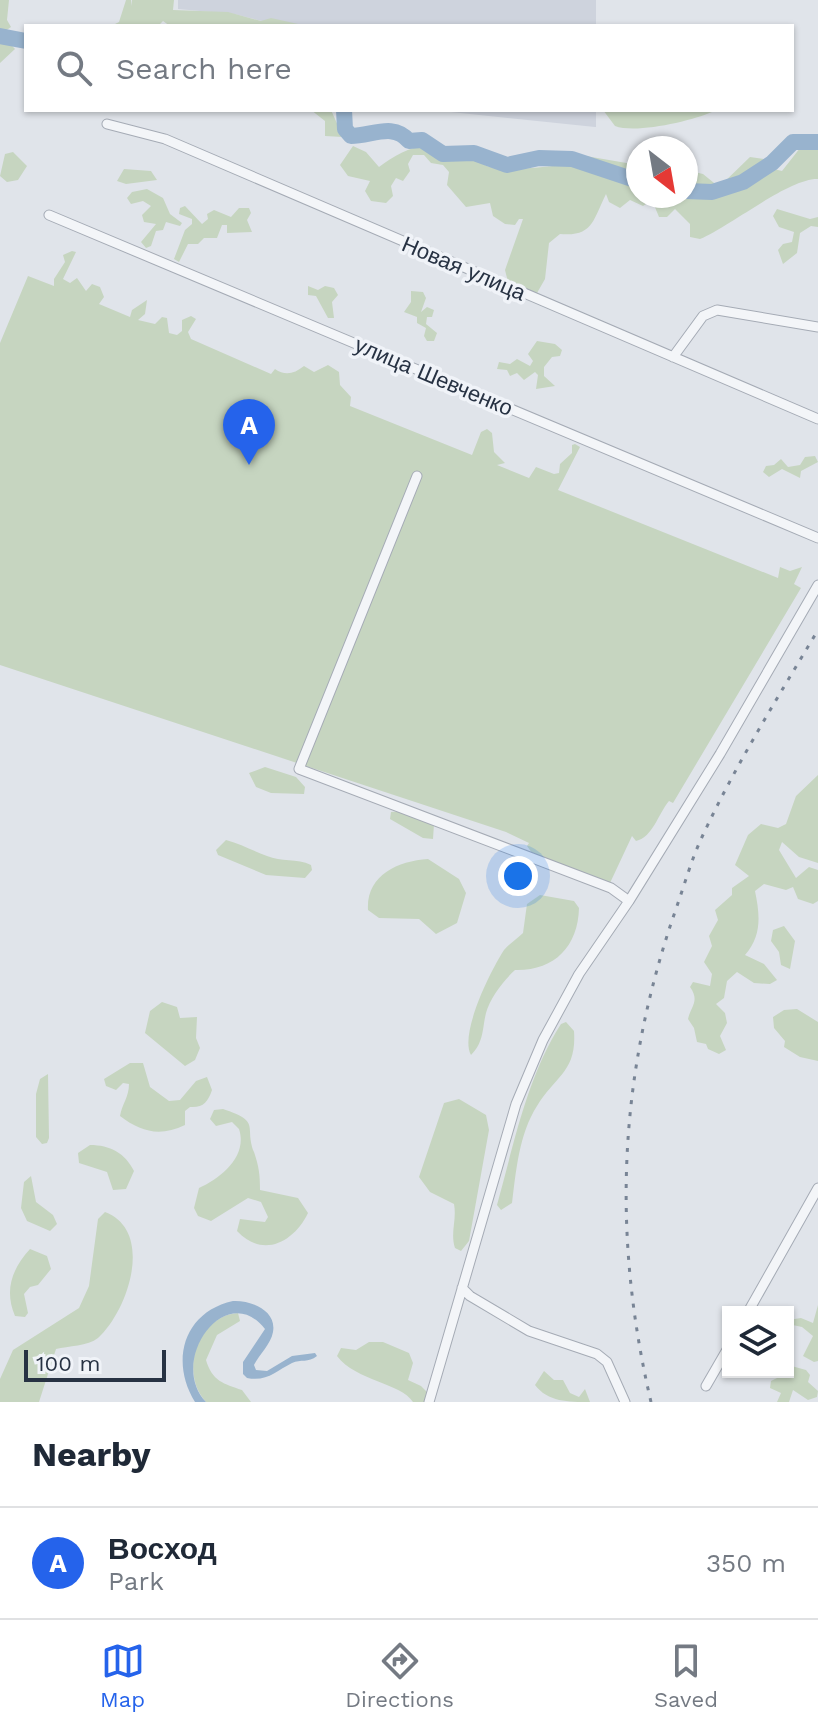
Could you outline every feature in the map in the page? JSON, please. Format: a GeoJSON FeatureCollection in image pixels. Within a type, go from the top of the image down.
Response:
{"type":"FeatureCollection","features":[{"type":"Feature","properties":{"kind":"street","name":"Новая улица"},"geometry":{"type":"LineString","coordinates":[[107,124],[165,139],[818,419]]}},
{"type":"Feature","properties":{"kind":"street","name":"улица Шевченко"},"geometry":{"type":"LineString","coordinates":[[49,215],[818,538]]}},
{"type":"Feature","properties":{"kind":"street"},"geometry":{"type":"LineString","coordinates":[[673,357],[703,316],[717,310],[818,327]]}},
{"type":"Feature","properties":{"kind":"street"},"geometry":{"type":"LineString","coordinates":[[417,476],[299,769],[611,888],[629,901]]}},
{"type":"Feature","properties":{"kind":"street"},"geometry":{"type":"LineString","coordinates":[[429,1402],[516,1104],[543,1040],[579,974],[629,901],[818,585]]}},
{"type":"Feature","properties":{"kind":"street"},"geometry":{"type":"LineString","coordinates":[[751,1306],[818,1188]]}},
{"type":"Feature","properties":{"kind":"street"},"geometry":{"type":"LineString","coordinates":[[462,1288],[470,1296],[529,1331],[569,1341],[597,1354],[607,1362],[625,1402]]}},
{"type":"Feature","properties":{"kind":"street"},"geometry":{"type":"LineString","coordinates":[[706,1386],[722,1358]]}},
{"type":"Feature","properties":{"kind":"shaded area"},"geometry":{"type":"Polygon","coordinates":[[[178,0],[596,0],[596,24],[273,24],[234,14],[178,9],[178,0]]]}},
{"type":"Feature","properties":{"kind":"shaded area"},"geometry":{"type":"Polygon","coordinates":[[[451,112],[596,112],[595,127],[451,112]]]}},
{"type":"Feature","properties":{"kind":"green space"},"geometry":{"type":"Polygon","coordinates":[[[0,0],[9,0],[7,20],[11,27],[1,34],[15,49],[0,63],[0,0]]]}},
{"type":"Feature","properties":{"kind":"green space"},"geometry":{"type":"Polygon","coordinates":[[[126,0],[131,0],[132,6],[132,0],[174,0],[173,10],[228,12],[261,21],[271,18],[298,24],[167,24],[163,21],[160,24],[115,24],[119,22],[126,0]]]}},
{"type":"Feature","properties":{"kind":"green space"},"geometry":{"type":"Polygon","coordinates":[[[314,112],[332,112],[343,137],[325,136],[325,121],[314,112]]]}},
{"type":"Feature","properties":{"kind":"green space"},"geometry":{"type":"Polygon","coordinates":[[[604,112],[712,112],[649,127],[615,126],[604,112]]]}},
{"type":"Feature","properties":{"kind":"green space"},"geometry":{"type":"Polygon","coordinates":[[[804,143],[818,143],[818,179],[792,186],[700,239],[690,237],[690,224],[675,209],[667,217],[659,217],[655,208],[698,208],[698,173],[719,187],[750,157],[770,160],[774,169],[782,171],[804,143]]]}},
{"type":"Feature","properties":{"kind":"green space"},"geometry":{"type":"Polygon","coordinates":[[[353,146],[366,152],[379,167],[396,155],[426,146],[445,151],[453,159],[473,159],[495,168],[534,168],[573,163],[580,155],[626,163],[626,203],[620,208],[609,202],[606,194],[586,230],[560,234],[549,243],[545,279],[537,293],[508,282],[505,270],[523,219],[515,225],[505,224],[493,216],[490,203],[466,207],[447,185],[449,172],[443,165],[431,163],[424,155],[413,155],[408,164],[410,171],[403,181],[396,178],[391,186],[393,196],[386,203],[371,201],[365,191],[370,181],[348,176],[340,165],[353,146]]]}},
{"type":"Feature","properties":{"kind":"green space"},"geometry":{"type":"Polygon","coordinates":[[[13,152],[27,166],[18,180],[7,182],[0,176],[5,154],[13,152]]]}},
{"type":"Feature","properties":{"kind":"green space"},"geometry":{"type":"Polygon","coordinates":[[[124,169],[151,171],[157,180],[126,184],[117,181],[124,169]]]}},
{"type":"Feature","properties":{"kind":"green space"},"geometry":{"type":"Polygon","coordinates":[[[147,189],[163,198],[170,214],[182,223],[180,226],[166,222],[163,230],[156,231],[151,246],[146,248],[141,242],[156,224],[144,222],[142,215],[151,206],[143,201],[131,204],[127,198],[132,192],[147,189]]]}},
{"type":"Feature","properties":{"kind":"green space"},"geometry":{"type":"Polygon","coordinates":[[[185,206],[202,224],[208,219],[207,214],[214,210],[231,217],[239,208],[249,208],[251,213],[247,220],[252,232],[227,233],[227,225],[222,225],[217,238],[204,238],[198,244],[188,244],[179,262],[174,259],[185,230],[192,224],[192,219],[179,214],[180,208],[185,206]]]}},
{"type":"Feature","properties":{"kind":"green space"},"geometry":{"type":"Polygon","coordinates":[[[777,209],[810,219],[818,217],[818,227],[811,226],[800,233],[797,253],[783,264],[778,250],[783,244],[792,242],[794,232],[779,227],[773,216],[777,209]]]}},
{"type":"Feature","properties":{"kind":"green space"},"geometry":{"type":"Polygon","coordinates":[[[76,252],[63,279],[70,283],[77,278],[86,291],[92,284],[100,287],[104,297],[99,304],[130,317],[132,310],[147,300],[145,314],[138,320],[155,324],[162,317],[167,318],[169,333],[177,335],[182,331],[182,320],[191,316],[196,319],[188,332],[191,339],[271,374],[275,369],[290,373],[304,366],[314,372],[328,365],[339,372],[340,385],[351,397],[350,406],[472,455],[481,432],[487,429],[492,433],[494,452],[505,463],[497,465],[529,478],[536,467],[559,473],[560,464],[572,453],[572,445],[575,444],[580,447],[558,490],[778,578],[780,567],[790,571],[802,567],[794,584],[801,588],[673,803],[669,801],[647,835],[636,841],[632,836],[610,883],[532,853],[527,846],[529,843],[506,832],[0,665],[0,343],[28,276],[54,286],[54,279],[65,262],[63,255],[76,252]]]}},
{"type":"Feature","properties":{"kind":"green space"},"geometry":{"type":"Polygon","coordinates":[[[308,286],[318,290],[325,286],[334,288],[338,295],[332,302],[334,318],[328,318],[316,296],[308,295],[308,286]]]}},
{"type":"Feature","properties":{"kind":"green space"},"geometry":{"type":"Polygon","coordinates":[[[411,291],[423,292],[426,298],[421,312],[427,307],[434,310],[432,317],[427,317],[426,324],[437,333],[434,341],[427,341],[424,336],[426,328],[417,323],[417,317],[404,312],[411,302],[411,291]]]}},
{"type":"Feature","properties":{"kind":"green space"},"geometry":{"type":"Polygon","coordinates":[[[537,341],[555,344],[562,350],[560,356],[552,357],[544,367],[544,376],[555,386],[536,389],[538,375],[535,372],[524,380],[517,373],[510,376],[507,370],[497,369],[499,362],[510,364],[517,359],[530,366],[533,361],[528,354],[537,341]]]}},
{"type":"Feature","properties":{"kind":"green space"},"geometry":{"type":"Polygon","coordinates":[[[815,456],[818,462],[801,471],[800,478],[782,469],[769,477],[763,472],[766,466],[774,465],[781,459],[788,467],[800,465],[805,457],[815,456]]]}},
{"type":"Feature","properties":{"kind":"green space"},"geometry":{"type":"Polygon","coordinates":[[[265,767],[296,777],[305,787],[304,794],[271,793],[256,787],[249,773],[265,767]]]}},
{"type":"Feature","properties":{"kind":"green space"},"geometry":{"type":"Polygon","coordinates":[[[818,775],[818,863],[799,857],[782,842],[779,850],[796,878],[809,867],[818,870],[818,901],[813,904],[798,899],[793,887],[786,890],[764,884],[755,891],[757,933],[745,955],[764,964],[777,980],[770,984],[754,983],[737,972],[727,981],[724,998],[716,1004],[725,1013],[727,1023],[720,1036],[726,1050],[719,1054],[708,1049],[706,1044],[697,1042],[688,1019],[695,1000],[690,987],[693,982],[710,986],[712,974],[704,962],[712,946],[709,936],[718,920],[715,910],[732,895],[732,888],[749,876],[735,865],[748,835],[761,824],[778,828],[786,824],[796,796],[818,775]]]}},
{"type":"Feature","properties":{"kind":"green space"},"geometry":{"type":"Polygon","coordinates":[[[404,811],[434,824],[433,839],[423,838],[390,819],[391,812],[404,811]]]}},
{"type":"Feature","properties":{"kind":"green space"},"geometry":{"type":"Polygon","coordinates":[[[226,840],[272,858],[306,863],[311,865],[312,870],[305,878],[266,875],[218,855],[216,850],[226,840]]]}},
{"type":"Feature","properties":{"kind":"green space"},"geometry":{"type":"Polygon","coordinates":[[[428,859],[459,879],[466,893],[457,923],[436,934],[419,919],[379,918],[368,910],[372,888],[386,872],[405,863],[428,859]]]}},
{"type":"Feature","properties":{"kind":"green space"},"geometry":{"type":"Polygon","coordinates":[[[540,895],[574,901],[579,908],[574,934],[569,945],[552,961],[515,970],[506,979],[491,1002],[480,1040],[471,1055],[469,1033],[485,986],[504,950],[523,933],[527,904],[540,895]]]}},
{"type":"Feature","properties":{"kind":"green space"},"geometry":{"type":"Polygon","coordinates":[[[784,926],[795,941],[790,969],[781,965],[779,952],[771,941],[773,930],[784,926]]]}},
{"type":"Feature","properties":{"kind":"green space"},"geometry":{"type":"Polygon","coordinates":[[[162,1002],[177,1007],[180,1018],[197,1017],[196,1038],[200,1048],[195,1060],[185,1066],[145,1033],[150,1011],[162,1002]]]}},
{"type":"Feature","properties":{"kind":"green space"},"geometry":{"type":"Polygon","coordinates":[[[797,1009],[818,1022],[818,1061],[800,1057],[784,1047],[785,1041],[774,1028],[773,1017],[784,1010],[797,1009]]]}},
{"type":"Feature","properties":{"kind":"green space"},"geometry":{"type":"Polygon","coordinates":[[[566,1022],[574,1031],[572,1056],[531,1117],[519,1153],[512,1203],[501,1210],[497,1205],[530,1088],[549,1044],[561,1024],[566,1022]]]}},
{"type":"Feature","properties":{"kind":"green space"},"geometry":{"type":"Polygon","coordinates":[[[130,1063],[143,1063],[150,1087],[169,1101],[180,1100],[196,1081],[207,1077],[212,1090],[209,1098],[185,1111],[185,1125],[176,1129],[159,1132],[136,1126],[120,1116],[129,1084],[123,1083],[116,1090],[106,1086],[104,1079],[130,1063]]]}},
{"type":"Feature","properties":{"kind":"green space"},"geometry":{"type":"Polygon","coordinates":[[[48,1074],[49,1138],[47,1143],[42,1144],[36,1137],[36,1094],[40,1079],[48,1074]]]}},
{"type":"Feature","properties":{"kind":"green space"},"geometry":{"type":"Polygon","coordinates":[[[459,1099],[486,1115],[489,1130],[469,1241],[461,1251],[455,1248],[454,1242],[454,1204],[430,1192],[419,1177],[444,1103],[459,1099]]]}},
{"type":"Feature","properties":{"kind":"green space"},"geometry":{"type":"Polygon","coordinates":[[[223,1109],[247,1121],[259,1171],[260,1190],[298,1198],[308,1213],[295,1232],[277,1243],[257,1244],[237,1231],[240,1219],[265,1222],[268,1217],[261,1202],[248,1198],[211,1221],[198,1216],[194,1208],[199,1188],[224,1172],[240,1148],[239,1129],[232,1122],[216,1126],[210,1119],[214,1110],[223,1109]]]}},
{"type":"Feature","properties":{"kind":"green space"},"geometry":{"type":"Polygon","coordinates":[[[90,1145],[110,1148],[126,1159],[134,1171],[126,1189],[113,1190],[107,1172],[79,1163],[78,1153],[90,1145]]]}},
{"type":"Feature","properties":{"kind":"green space"},"geometry":{"type":"Polygon","coordinates":[[[31,1176],[36,1202],[53,1215],[57,1224],[50,1231],[27,1221],[21,1208],[24,1182],[31,1176]]]}},
{"type":"Feature","properties":{"kind":"green space"},"geometry":{"type":"Polygon","coordinates":[[[105,1212],[120,1222],[129,1236],[133,1253],[132,1272],[119,1310],[94,1341],[56,1349],[39,1402],[0,1402],[0,1379],[13,1350],[79,1308],[89,1286],[98,1219],[105,1212]]]}},
{"type":"Feature","properties":{"kind":"green space"},"geometry":{"type":"Polygon","coordinates":[[[30,1249],[47,1256],[51,1269],[38,1285],[30,1287],[24,1294],[28,1313],[25,1317],[15,1316],[10,1297],[12,1280],[30,1249]]]}},
{"type":"Feature","properties":{"kind":"green space"},"geometry":{"type":"Polygon","coordinates":[[[818,1305],[818,1361],[814,1362],[803,1356],[813,1336],[802,1327],[794,1325],[794,1319],[801,1318],[813,1323],[818,1305]]]}},
{"type":"Feature","properties":{"kind":"green space"},"geometry":{"type":"Polygon","coordinates":[[[238,1313],[240,1321],[217,1335],[206,1360],[215,1377],[242,1390],[251,1402],[206,1402],[194,1376],[196,1348],[212,1324],[224,1316],[238,1313]]]}},
{"type":"Feature","properties":{"kind":"green space"},"geometry":{"type":"Polygon","coordinates":[[[369,1342],[383,1342],[409,1353],[413,1363],[408,1380],[428,1393],[425,1402],[413,1402],[399,1390],[355,1371],[337,1356],[341,1348],[356,1350],[369,1342]]]}},
{"type":"Feature","properties":{"kind":"green space"},"geometry":{"type":"Polygon","coordinates":[[[794,1367],[806,1370],[810,1375],[808,1382],[818,1391],[817,1397],[808,1400],[793,1390],[789,1402],[777,1402],[781,1393],[770,1388],[771,1381],[794,1378],[794,1367]]]}},
{"type":"Feature","properties":{"kind":"green space"},"geometry":{"type":"Polygon","coordinates":[[[544,1371],[554,1380],[563,1380],[570,1393],[579,1397],[585,1389],[590,1402],[552,1398],[540,1391],[535,1385],[544,1371]]]}},
{"type":"Feature","properties":{"kind":"water"},"geometry":{"type":"Polygon","coordinates":[[[233,1301],[247,1302],[261,1308],[273,1324],[270,1341],[254,1365],[256,1370],[267,1371],[292,1356],[315,1353],[317,1356],[292,1363],[266,1377],[247,1378],[243,1374],[243,1362],[265,1329],[250,1316],[234,1314],[219,1319],[206,1331],[197,1348],[193,1366],[196,1385],[206,1402],[195,1402],[183,1371],[186,1341],[192,1327],[202,1316],[233,1301]]]}},
{"type":"Feature","properties":{"kind":"waterway"},"geometry":{"type":"LineString","coordinates":[[0,36],[24,41]]}},
{"type":"Feature","properties":{"kind":"waterway"},"geometry":{"type":"LineString","coordinates":[[344,112],[345,129],[351,136],[396,132],[409,141],[422,140],[443,154],[474,153],[507,165],[539,158],[572,159],[626,177]]}},
{"type":"Feature","properties":{"kind":"waterway"},"geometry":{"type":"LineString","coordinates":[[698,191],[712,192],[743,182],[772,163],[793,142],[818,142]]}},
{"type":"Feature","properties":{"kind":"railway"},"geometry":{"type":"LineString","coordinates":[[651,1402],[638,1338],[626,1213],[627,1152],[643,1029],[658,968],[698,845],[772,706],[818,630]]}},
{"type":"Feature","properties":{"kind":"place","name":"Восход"},"geometry":{"type":"Point","coordinates":[249,465]}}]}
